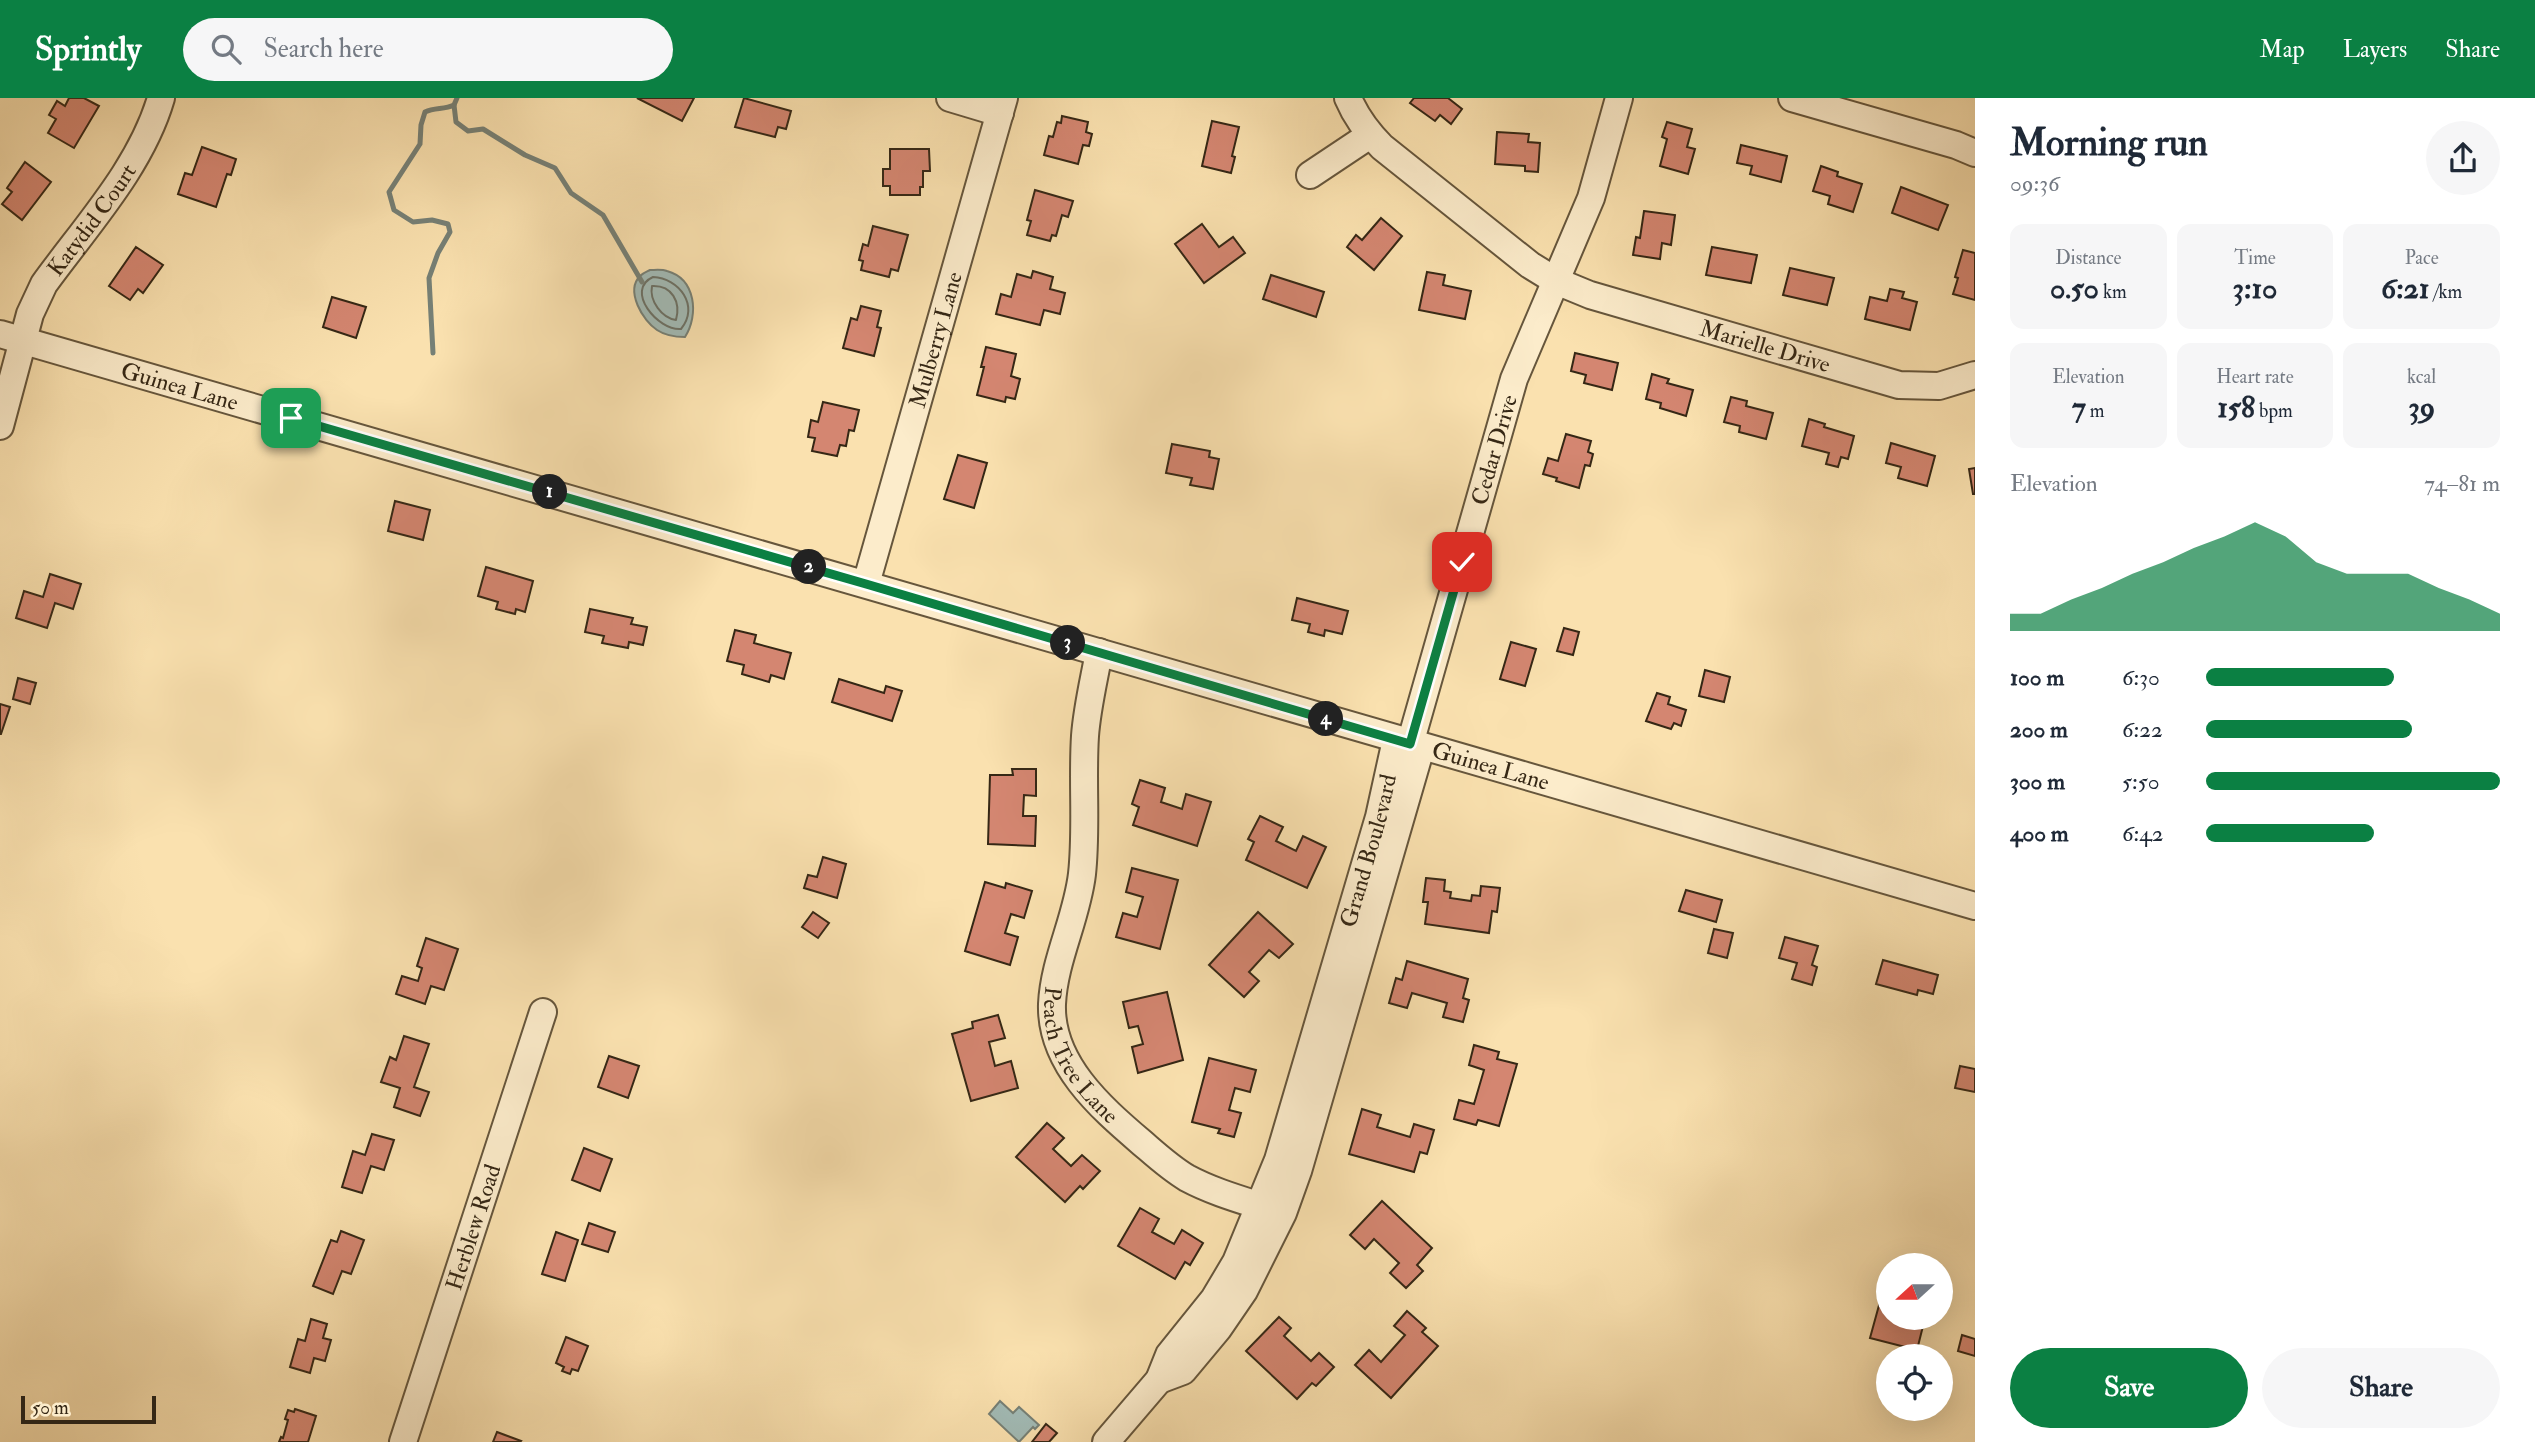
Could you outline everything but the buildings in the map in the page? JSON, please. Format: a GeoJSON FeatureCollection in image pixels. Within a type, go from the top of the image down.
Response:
{"type":"FeatureCollection","features":[{"type":"Feature","properties":{"kind":"street","name":"Katydid Court"},"geometry":{"type":"LineString","coordinates":[[0,426],[12,337],[44,284],[132,163],[149,132],[161,98]]}},
{"type":"Feature","properties":{"kind":"street"},"geometry":{"type":"LineString","coordinates":[[950,98],[1002,105]]}},
{"type":"Feature","properties":{"kind":"street"},"geometry":{"type":"LineString","coordinates":[[1348,98],[1370,135],[1530,265],[1556,281]]}},
{"type":"Feature","properties":{"kind":"street","name":"Cedar Drive"},"geometry":{"type":"LineString","coordinates":[[1410,744],[1514,379],[1591,198],[1619,98]]}},
{"type":"Feature","properties":{"kind":"street"},"geometry":{"type":"LineString","coordinates":[[1792,98],[1956,145],[1975,153]]}},
{"type":"Feature","properties":{"kind":"street","name":"Mulberry Lane"},"geometry":{"type":"LineString","coordinates":[[866,584],[1002,105]]}},
{"type":"Feature","properties":{"kind":"street"},"geometry":{"type":"LineString","coordinates":[[1310,174],[1370,135]]}},
{"type":"Feature","properties":{"kind":"street","name":"Marielle Drive"},"geometry":{"type":"LineString","coordinates":[[1556,281],[1590,295],[1899,385],[1939,386],[1975,375]]}},
{"type":"Feature","properties":{"kind":"street","name":"Guinea Lane"},"geometry":{"type":"LineString","coordinates":[[12,337],[1975,906]]}},
{"type":"Feature","properties":{"kind":"street","name":"Peach Tree Lane"},"geometry":{"type":"LineString","coordinates":[[1099,652],[1085,733],[1081,883],[1053,987],[1055,1033],[1066,1059],[1084,1087],[1163,1162],[1217,1192],[1272,1209]]}},
{"type":"Feature","properties":{"kind":"street","name":"Grand Boulevard"},"geometry":{"type":"LineString","coordinates":[[1106,1442],[1159,1380],[1169,1355],[1214,1298],[1272,1209],[1278,1160],[1333,1012],[1382,843],[1394,748],[1410,744]]}},
{"type":"Feature","properties":{"kind":"street","name":"Herblew Road"},"geometry":{"type":"LineString","coordinates":[[403,1442],[543,1012]]}},
{"type":"Feature","properties":{"kind":"water"},"geometry":{"type":"Polygon","coordinates":[[[650,270],[665,270],[677,275],[689,290],[693,309],[685,337],[660,332],[642,313],[634,289],[640,276],[650,270]]]}},
{"type":"Feature","properties":{"kind":"water"},"geometry":{"type":"Polygon","coordinates":[[[1000,1401],[1013,1413],[1019,1407],[1039,1425],[1035,1429],[1033,1427],[1019,1442],[989,1414],[1000,1401]]]}},
{"type":"Feature","properties":{"kind":"waterway"},"geometry":{"type":"LineString","coordinates":[[433,353],[429,278],[438,253],[450,232],[448,224],[432,220],[413,222],[394,210],[389,192],[420,144],[425,112],[454,105],[457,98]]}},
{"type":"Feature","properties":{"kind":"waterway"},"geometry":{"type":"LineString","coordinates":[[454,105],[456,122],[468,131],[483,129],[525,155],[555,168],[571,193],[603,215],[642,282]]}},
{"type":"Feature","properties":{"kind":"route"},"geometry":{"type":"LineString","coordinates":[[291,418],[1410,744],[1462,562]]}}]}
